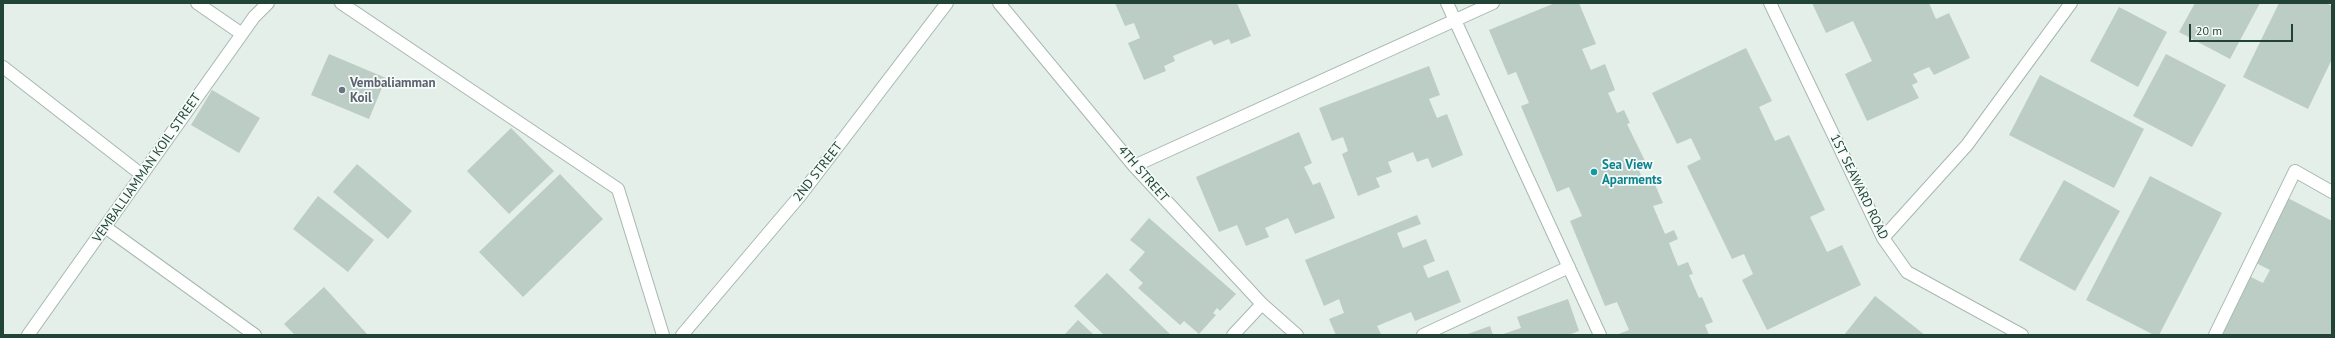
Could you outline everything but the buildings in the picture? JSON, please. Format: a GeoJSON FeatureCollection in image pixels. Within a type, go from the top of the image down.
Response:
{"type":"FeatureCollection","features":[{"type":"Feature","properties":{"kind":"street"},"geometry":{"type":"LineString","coordinates":[[198,3],[242,34]]}},
{"type":"Feature","properties":{"kind":"street","name":"VEMBALLIAMMAN KOIL STREET"},"geometry":{"type":"LineString","coordinates":[[28,335],[242,34],[268,3]]}},
{"type":"Feature","properties":{"kind":"street"},"geometry":{"type":"LineString","coordinates":[[341,3],[618,189],[663,335]]}},
{"type":"Feature","properties":{"kind":"street","name":"2ND STREET"},"geometry":{"type":"LineString","coordinates":[[682,335],[799,196],[946,3]]}},
{"type":"Feature","properties":{"kind":"street","name":"4TH STREET"},"geometry":{"type":"LineString","coordinates":[[999,3],[1134,166],[1262,304],[1297,335]]}},
{"type":"Feature","properties":{"kind":"street"},"geometry":{"type":"LineString","coordinates":[[1447,3],[1600,335]]}},
{"type":"Feature","properties":{"kind":"street"},"geometry":{"type":"LineString","coordinates":[[1134,166],[1493,3]]}},
{"type":"Feature","properties":{"kind":"street","name":"1ST SEAWARD ROAD"},"geometry":{"type":"LineString","coordinates":[[1770,3],[1883,238],[1907,272],[2022,335]]}},
{"type":"Feature","properties":{"kind":"street"},"geometry":{"type":"LineString","coordinates":[[1883,238],[1967,146],[2071,3]]}},
{"type":"Feature","properties":{"kind":"street"},"geometry":{"type":"LineString","coordinates":[[3,66],[142,175]]}},
{"type":"Feature","properties":{"kind":"street"},"geometry":{"type":"LineString","coordinates":[[2215,335],[2295,171],[2332,192]]}},
{"type":"Feature","properties":{"kind":"street"},"geometry":{"type":"LineString","coordinates":[[105,227],[255,335]]}},
{"type":"Feature","properties":{"kind":"street"},"geometry":{"type":"LineString","coordinates":[[1423,335],[1569,267]]}},
{"type":"Feature","properties":{"kind":"street"},"geometry":{"type":"LineString","coordinates":[[1233,335],[1262,304]]}},
{"type":"Feature","properties":{"kind":"place","name":"Vembaliamman Koil"},"geometry":{"type":"Point","coordinates":[342,90]}},
{"type":"Feature","properties":{"kind":"place","name":"Sea View Aparments"},"geometry":{"type":"Point","coordinates":[1594,172]}}]}
